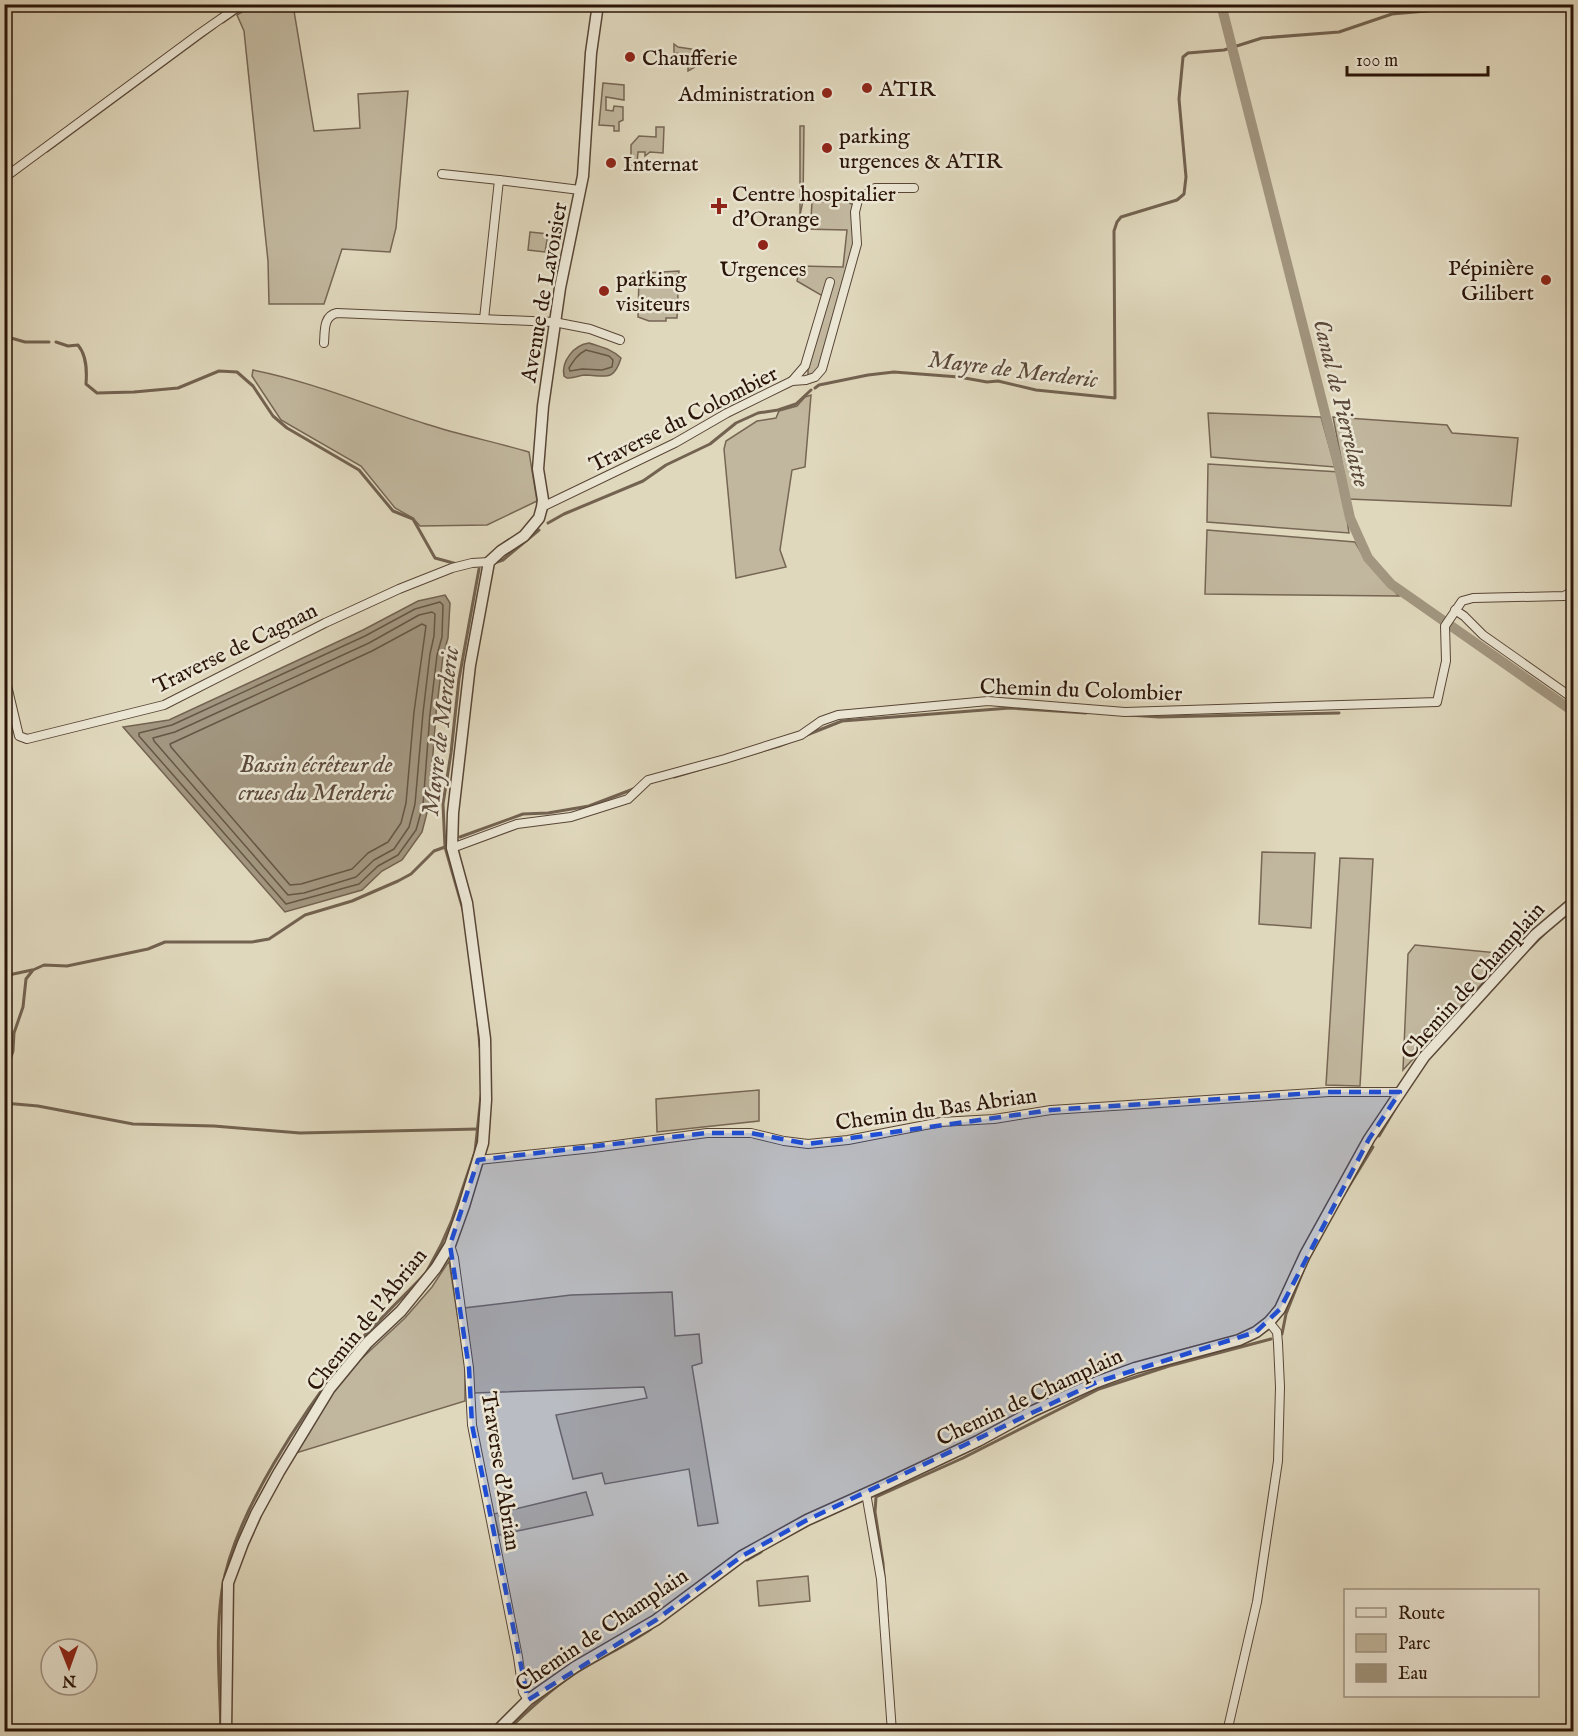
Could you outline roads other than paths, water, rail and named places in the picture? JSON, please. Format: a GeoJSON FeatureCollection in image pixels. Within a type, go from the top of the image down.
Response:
{"type":"FeatureCollection","features":[{"type":"Feature","properties":{"kind":"street"},"geometry":{"type":"LineString","coordinates":[[4,178],[242,4]]}},
{"type":"Feature","properties":{"kind":"street","name":"Avenue de Lavoisier"},"geometry":{"type":"LineString","coordinates":[[542,507],[538,469],[543,406],[554,322],[580,190],[591,53],[598,4]]}},
{"type":"Feature","properties":{"kind":"street"},"geometry":{"type":"LineString","coordinates":[[442,174],[580,190]]}},
{"type":"Feature","properties":{"kind":"street"},"geometry":{"type":"LineString","coordinates":[[484,319],[499,180]]}},
{"type":"Feature","properties":{"kind":"street","name":"Traverse du Colombier"},"geometry":{"type":"LineString","coordinates":[[542,507],[675,443],[727,413],[792,381],[815,377],[822,369],[857,244],[855,212],[858,200],[875,188],[914,188]]}},
{"type":"Feature","properties":{"kind":"street"},"geometry":{"type":"LineString","coordinates":[[792,381],[805,366],[830,282]]}},
{"type":"Feature","properties":{"kind":"street"},"geometry":{"type":"LineString","coordinates":[[324,343],[327,318],[330,314],[337,313],[554,322],[590,329],[620,340]]}},
{"type":"Feature","properties":{"kind":"street"},"geometry":{"type":"LineString","coordinates":[[1574,475],[1573,586],[1571,592],[1564,596],[1473,598],[1462,601],[1455,610],[1482,635],[1574,699]]}},
{"type":"Feature","properties":{"kind":"street"},"geometry":{"type":"LineString","coordinates":[[488,565],[501,551],[524,536],[539,518],[542,507]]}},
{"type":"Feature","properties":{"kind":"street","name":"Traverse de Cagnan"},"geometry":{"type":"LineString","coordinates":[[4,673],[19,736],[27,739],[164,705],[325,623],[399,589],[468,564],[488,565]]}},
{"type":"Feature","properties":{"kind":"street","name":"Chemin de l'Abrian"},"geometry":{"type":"LineString","coordinates":[[226,1731],[228,1583],[256,1514],[330,1388],[367,1343],[401,1311],[436,1268],[450,1245],[483,1143],[486,1100],[485,1039],[468,903],[452,848],[458,755],[470,665],[488,565]]}},
{"type":"Feature","properties":{"kind":"street","name":"Chemin du Colombier"},"geometry":{"type":"LineString","coordinates":[[452,848],[517,824],[571,817],[628,799],[648,780],[801,735],[821,721],[838,715],[988,701],[1125,712],[1437,702],[1446,661],[1445,626],[1455,610]]}},
{"type":"Feature","properties":{"kind":"street","name":"Chemin de Champlain"},"geometry":{"type":"LineString","coordinates":[[496,1731],[528,1700],[575,1667],[656,1620],[742,1556],[807,1520],[978,1441],[1033,1411],[1096,1382],[1134,1368],[1239,1340],[1256,1332],[1280,1309],[1305,1255],[1369,1139],[1424,1057],[1535,935],[1574,902]]}},
{"type":"Feature","properties":{"kind":"street","name":"Chemin du Bas Abrian"},"geometry":{"type":"LineString","coordinates":[[478,1160],[707,1133],[751,1133],[808,1144],[848,1140],[942,1122],[994,1119],[1051,1110],[1329,1092],[1400,1092]]}},
{"type":"Feature","properties":{"kind":"street","name":"Traverse d'Abrian"},"geometry":{"type":"LineString","coordinates":[[450,1245],[454,1258],[469,1368],[472,1425],[523,1692],[528,1700]]}},
{"type":"Feature","properties":{"kind":"street"},"geometry":{"type":"LineString","coordinates":[[1227,1731],[1257,1602],[1278,1461],[1280,1387],[1278,1343],[1277,1332],[1269,1322]]}},
{"type":"Feature","properties":{"kind":"street"},"geometry":{"type":"LineString","coordinates":[[866,1493],[881,1579],[892,1731]]}},
{"type":"Feature","properties":{"kind":"water"},"geometry":{"type":"Polygon","coordinates":[[[589,343],[610,350],[621,358],[616,370],[609,376],[586,375],[567,378],[564,376],[565,365],[570,355],[578,347],[589,343]]]}},
{"type":"Feature","properties":{"kind":"water","name":"Bassin écrêteur de crues du Merderic"},"geometry":{"type":"Polygon","coordinates":[[[445,595],[450,603],[448,638],[443,656],[436,714],[429,805],[422,832],[402,860],[382,871],[362,890],[285,912],[123,727],[169,720],[363,630],[418,601],[445,595]]]}},
{"type":"Feature","properties":{"kind":"waterway"},"geometry":{"type":"LineString","coordinates":[[223,22],[249,4]]}},
{"type":"Feature","properties":{"kind":"waterway","name":"Canal de Pierrelatte"},"geometry":{"type":"LineString","coordinates":[[1221,4],[1350,518],[1368,558],[1391,584],[1574,712]]}},
{"type":"Feature","properties":{"kind":"waterway","name":"Mayre de Merderic"},"geometry":{"type":"LineString","coordinates":[[815,388],[819,385],[868,375],[894,372],[959,377],[987,382],[998,381],[1036,390],[1115,398],[1114,231],[1121,217],[1177,200],[1184,194],[1186,177],[1179,99],[1183,57],[1188,53],[1224,50],[1262,38],[1339,32],[1392,14],[1438,10],[1458,4]]}},
{"type":"Feature","properties":{"kind":"waterway"},"geometry":{"type":"LineString","coordinates":[[47,151],[215,27]]}},
{"type":"Feature","properties":{"kind":"waterway"},"geometry":{"type":"LineString","coordinates":[[4,336],[25,342],[49,342]]}},
{"type":"Feature","properties":{"kind":"waterway"},"geometry":{"type":"LineString","coordinates":[[56,342],[68,346],[78,345],[85,359],[86,384],[97,393],[178,388],[219,371],[237,372],[253,386],[273,416],[287,428],[359,470],[393,511],[413,519],[435,558],[457,564]]}},
{"type":"Feature","properties":{"kind":"waterway","name":"Mayre de Merderic"},"geometry":{"type":"LineString","coordinates":[[548,523],[643,481],[666,465],[710,444],[736,423],[758,413],[796,404],[811,390]]}},
{"type":"Feature","properties":{"kind":"waterway","name":"Mayre de Merderic"},"geometry":{"type":"LineString","coordinates":[[494,563],[503,560],[539,530]]}},
{"type":"Feature","properties":{"kind":"waterway","name":"Mayre de Merderic"},"geometry":{"type":"LineString","coordinates":[[4,1078],[13,1051],[14,1033],[23,1007],[26,979],[33,970],[44,965],[67,966],[148,949],[165,942],[252,942],[269,939],[305,915],[352,901],[398,881],[411,874],[434,851],[445,847],[443,804],[459,679],[479,569]]}},
{"type":"Feature","properties":{"kind":"waterway"},"geometry":{"type":"LineString","coordinates":[[674,777],[779,746],[842,721],[1010,708],[1086,713]]}},
{"type":"Feature","properties":{"kind":"waterway"},"geometry":{"type":"LineString","coordinates":[[1128,715],[1159,717],[1339,713]]}},
{"type":"Feature","properties":{"kind":"waterway"},"geometry":{"type":"LineString","coordinates":[[460,837],[523,814],[548,813],[589,806],[636,788]]}},
{"type":"Feature","properties":{"kind":"waterway"},"geometry":{"type":"LineString","coordinates":[[445,847],[464,913]]}},
{"type":"Feature","properties":{"kind":"waterway"},"geometry":{"type":"LineString","coordinates":[[1530,948],[1546,932]]}},
{"type":"Feature","properties":{"kind":"waterway"},"geometry":{"type":"LineString","coordinates":[[4,976],[32,970]]}},
{"type":"Feature","properties":{"kind":"waterway"},"geometry":{"type":"LineString","coordinates":[[478,1024],[480,1047]]}},
{"type":"Feature","properties":{"kind":"waterway"},"geometry":{"type":"LineString","coordinates":[[361,1339],[426,1273],[441,1245],[475,1152],[481,1096]]}},
{"type":"Feature","properties":{"kind":"waterway"},"geometry":{"type":"LineString","coordinates":[[4,1103],[38,1106],[133,1124],[214,1126],[300,1133],[478,1129]]}},
{"type":"Feature","properties":{"kind":"waterway"},"geometry":{"type":"LineString","coordinates":[[1379,1136],[1398,1104]]}},
{"type":"Feature","properties":{"kind":"waterway"},"geometry":{"type":"LineString","coordinates":[[1346,1191],[1373,1147]]}},
{"type":"Feature","properties":{"kind":"waterway"},"geometry":{"type":"LineString","coordinates":[[1282,1334],[1286,1314],[1303,1271]]}},
{"type":"Feature","properties":{"kind":"waterway"},"geometry":{"type":"LineString","coordinates":[[887,1616],[883,1563],[875,1512],[876,1497],[963,1458],[1099,1389],[1169,1366],[1271,1339]]}},
{"type":"Feature","properties":{"kind":"waterway"},"geometry":{"type":"LineString","coordinates":[[221,1732],[219,1625],[222,1590],[229,1560],[256,1496],[274,1464],[313,1402],[352,1350]]}},
{"type":"Feature","properties":{"kind":"waterway"},"geometry":{"type":"LineString","coordinates":[[747,1560],[761,1552]]}},
{"type":"Feature","properties":{"kind":"waterway"},"geometry":{"type":"LineString","coordinates":[[506,1732],[538,1702],[583,1668],[651,1629]]}},
{"type":"Feature","properties":{"kind":"place","name":"Chaufferie"},"geometry":{"type":"Point","coordinates":[630,57]}},
{"type":"Feature","properties":{"kind":"place","name":"ATIR"},"geometry":{"type":"Point","coordinates":[867,88]}},
{"type":"Feature","properties":{"kind":"place","name":"Administration"},"geometry":{"type":"Point","coordinates":[827,93]}},
{"type":"Feature","properties":{"kind":"place","name":"parking urgences & ATIR"},"geometry":{"type":"Point","coordinates":[827,148]}},
{"type":"Feature","properties":{"kind":"place","name":"Internat"},"geometry":{"type":"Point","coordinates":[611,163]}},
{"type":"Feature","properties":{"kind":"place","name":"Centre hospitalier d'Orange"},"geometry":{"type":"Point","coordinates":[719,206]}},
{"type":"Feature","properties":{"kind":"place","name":"Urgences"},"geometry":{"type":"Point","coordinates":[763,245]}},
{"type":"Feature","properties":{"kind":"place","name":"Pépinière Gilibert"},"geometry":{"type":"Point","coordinates":[1546,280]}},
{"type":"Feature","properties":{"kind":"place","name":"parking visiteurs"},"geometry":{"type":"Point","coordinates":[604,291]}}]}
